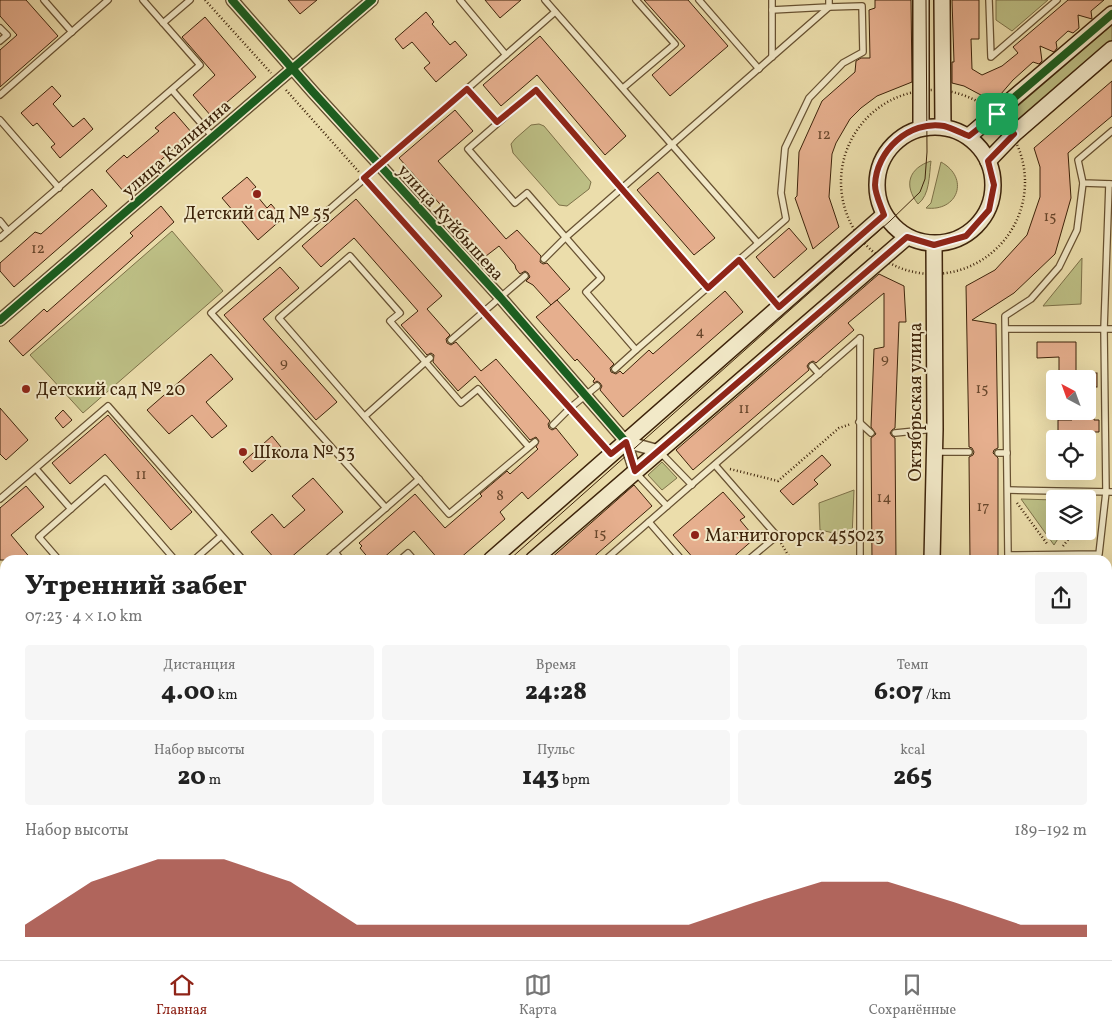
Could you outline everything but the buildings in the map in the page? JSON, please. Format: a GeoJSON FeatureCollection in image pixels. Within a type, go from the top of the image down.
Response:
{"type":"FeatureCollection","features":[{"type":"Feature","properties":{"kind":"main road"},"geometry":{"type":"LineString","coordinates":[[921,127],[922,0]]}},
{"type":"Feature","properties":{"kind":"main road"},"geometry":{"type":"LineString","coordinates":[[942,0],[943,126]]}},
{"type":"Feature","properties":{"kind":"main road"},"geometry":{"type":"LineString","coordinates":[[969,136],[1112,14]]}},
{"type":"Feature","properties":{"kind":"main road"},"geometry":{"type":"LineString","coordinates":[[988,161],[1014,134],[1112,49]]}},
{"type":"Feature","properties":{"kind":"main road"},"geometry":{"type":"LineString","coordinates":[[943,126],[969,136],[988,161],[994,185],[989,210],[966,236],[934,245],[907,237],[884,215],[875,186],[880,160],[897,139],[921,127],[943,126]]}},
{"type":"Feature","properties":{"kind":"main road"},"geometry":{"type":"LineString","coordinates":[[496,555],[884,215]]}},
{"type":"Feature","properties":{"kind":"main road"},"geometry":{"type":"LineString","coordinates":[[539,555],[635,471],[790,341],[907,237]]}},
{"type":"Feature","properties":{"kind":"main road","name":"Октябрьская улица"},"geometry":{"type":"LineString","coordinates":[[932,555],[935,429],[934,245]]}},
{"type":"Feature","properties":{"kind":"street","name":"улица Куйбышева"},"geometry":{"type":"LineString","coordinates":[[232,0],[500,297],[626,442],[635,471]]}},
{"type":"Feature","properties":{"kind":"street","name":"улица Калинина"},"geometry":{"type":"LineString","coordinates":[[0,320],[372,0]]}},
{"type":"Feature","properties":{"kind":"street"},"geometry":{"type":"LineString","coordinates":[[626,442],[659,451]]}},
{"type":"Feature","properties":{"kind":"lane"},"geometry":{"type":"LineString","coordinates":[[44,0],[72,32]]}},
{"type":"Feature","properties":{"kind":"lane"},"geometry":{"type":"LineString","coordinates":[[0,94],[108,0]]}},
{"type":"Feature","properties":{"kind":"lane"},"geometry":{"type":"LineString","coordinates":[[0,238],[200,65],[143,0]]}},
{"type":"Feature","properties":{"kind":"lane"},"geometry":{"type":"LineString","coordinates":[[163,23],[190,0]]}},
{"type":"Feature","properties":{"kind":"lane"},"geometry":{"type":"LineString","coordinates":[[460,0],[506,54]]}},
{"type":"Feature","properties":{"kind":"lane"},"geometry":{"type":"LineString","coordinates":[[544,0],[758,243]]}},
{"type":"Feature","properties":{"kind":"lane"},"geometry":{"type":"LineString","coordinates":[[623,88],[675,44],[636,0]]}},
{"type":"Feature","properties":{"kind":"lane"},"geometry":{"type":"LineString","coordinates":[[699,0],[758,69]]}},
{"type":"Feature","properties":{"kind":"lane"},"geometry":{"type":"LineString","coordinates":[[772,0],[772,57]]}},
{"type":"Feature","properties":{"kind":"lane"},"geometry":{"type":"LineString","coordinates":[[544,259],[565,238],[829,8],[829,0]]}},
{"type":"Feature","properties":{"kind":"lane"},"geometry":{"type":"LineString","coordinates":[[989,0],[990,57],[1057,0]]}},
{"type":"Feature","properties":{"kind":"lane"},"geometry":{"type":"LineString","coordinates":[[616,370],[636,350],[786,219],[781,193],[785,148],[809,98],[843,63],[863,52],[862,6],[772,10]]}},
{"type":"Feature","properties":{"kind":"lane"},"geometry":{"type":"LineString","coordinates":[[386,508],[211,313],[555,12]]}},
{"type":"Feature","properties":{"kind":"lane"},"geometry":{"type":"LineString","coordinates":[[0,28],[7,35],[0,41]]}},
{"type":"Feature","properties":{"kind":"lane"},"geometry":{"type":"LineString","coordinates":[[467,89],[497,122]]}},
{"type":"Feature","properties":{"kind":"lane"},"geometry":{"type":"LineString","coordinates":[[172,90],[213,137]]}},
{"type":"Feature","properties":{"kind":"lane"},"geometry":{"type":"LineString","coordinates":[[636,350],[586,292],[601,278],[527,194],[515,203],[468,149],[497,122],[536,90],[708,288]]}},
{"type":"Feature","properties":{"kind":"lane"},"geometry":{"type":"LineString","coordinates":[[0,120],[60,188]]}},
{"type":"Feature","properties":{"kind":"lane"},"geometry":{"type":"LineString","coordinates":[[1008,555],[1006,316],[1031,298],[1059,267],[1077,230],[1083,183],[1078,160],[1112,131]]}},
{"type":"Feature","properties":{"kind":"lane"},"geometry":{"type":"LineString","coordinates":[[1083,183],[1110,184],[1104,329],[1109,492],[1099,554],[1088,555]]}},
{"type":"Feature","properties":{"kind":"lane"},"geometry":{"type":"LineString","coordinates":[[0,221],[8,231]]}},
{"type":"Feature","properties":{"kind":"lane"},"geometry":{"type":"LineString","coordinates":[[528,446],[478,389],[461,403],[428,360],[390,322],[400,313],[350,256],[279,318],[449,514],[535,442]]}},
{"type":"Feature","properties":{"kind":"lane"},"geometry":{"type":"LineString","coordinates":[[739,260],[779,307]]}},
{"type":"Feature","properties":{"kind":"lane"},"geometry":{"type":"LineString","coordinates":[[451,340],[525,276]]}},
{"type":"Feature","properties":{"kind":"lane"},"geometry":{"type":"LineString","coordinates":[[1006,330],[1112,329]]}},
{"type":"Feature","properties":{"kind":"lane"},"geometry":{"type":"LineString","coordinates":[[611,555],[860,338],[860,555]]}},
{"type":"Feature","properties":{"kind":"lane"},"geometry":{"type":"LineString","coordinates":[[365,416],[428,360]]}},
{"type":"Feature","properties":{"kind":"lane"},"geometry":{"type":"LineString","coordinates":[[812,366],[819,374]]}},
{"type":"Feature","properties":{"kind":"lane"},"geometry":{"type":"LineString","coordinates":[[553,425],[597,386]]}},
{"type":"Feature","properties":{"kind":"lane"},"geometry":{"type":"LineString","coordinates":[[0,499],[108,406],[238,555]]}},
{"type":"Feature","properties":{"kind":"lane"},"geometry":{"type":"LineString","coordinates":[[859,422],[871,433]]}},
{"type":"Feature","properties":{"kind":"lane"},"geometry":{"type":"LineString","coordinates":[[895,432],[935,429]]}},
{"type":"Feature","properties":{"kind":"lane"},"geometry":{"type":"LineString","coordinates":[[659,451],[692,485]]}},
{"type":"Feature","properties":{"kind":"lane"},"geometry":{"type":"LineString","coordinates":[[934,452],[969,452]]}},
{"type":"Feature","properties":{"kind":"lane"},"geometry":{"type":"LineString","coordinates":[[998,453],[1007,453]]}},
{"type":"Feature","properties":{"kind":"lane"},"geometry":{"type":"LineString","coordinates":[[715,464],[777,536],[754,555]]}},
{"type":"Feature","properties":{"kind":"lane"},"geometry":{"type":"LineString","coordinates":[[36,468],[71,509]]}},
{"type":"Feature","properties":{"kind":"lane"},"geometry":{"type":"LineString","coordinates":[[635,471],[667,506]]}},
{"type":"Feature","properties":{"kind":"lane"},"geometry":{"type":"LineString","coordinates":[[332,555],[419,479]]}},
{"type":"Feature","properties":{"kind":"lane"},"geometry":{"type":"LineString","coordinates":[[55,555],[39,537],[105,480],[171,555]]}},
{"type":"Feature","properties":{"kind":"lane"},"geometry":{"type":"LineString","coordinates":[[1008,490],[1109,492]]}},
{"type":"Feature","properties":{"kind":"lane"},"geometry":{"type":"LineString","coordinates":[[648,522],[678,555]]}},
{"type":"Feature","properties":{"kind":"lane"},"geometry":{"type":"LineString","coordinates":[[200,555],[221,536]]}},
{"type":"Feature","properties":{"kind":"path"},"geometry":{"type":"LineString","coordinates":[[205,0],[271,73]]}},
{"type":"Feature","properties":{"kind":"path"},"geometry":{"type":"LineString","coordinates":[[283,87],[611,454]]}},
{"type":"Feature","properties":{"kind":"path"},"geometry":{"type":"LineString","coordinates":[[921,91],[943,91],[969,97],[986,105],[997,114],[1014,134],[1020,148],[1025,182],[1024,198],[1015,225],[1001,244],[980,262],[950,273],[922,274],[902,270],[880,260],[858,238],[850,224],[842,200],[840,183],[842,166],[846,152],[858,130],[874,112],[888,102],[903,95],[921,91]]}},
{"type":"Feature","properties":{"kind":"path"},"geometry":{"type":"LineString","coordinates":[[715,464],[778,481],[839,428]]}},
{"type":"Feature","properties":{"kind":"path"},"geometry":{"type":"LineString","coordinates":[[1008,490],[1053,555]]}},
{"type":"Feature","properties":{"kind":"path"},"geometry":{"type":"LineString","coordinates":[[777,536],[789,555]]}},
{"type":"Feature","properties":{"kind":"path"},"geometry":{"type":"LineString","coordinates":[[1057,555],[1068,540]]}},
{"type":"Feature","properties":{"kind":"green space"},"geometry":{"type":"Polygon","coordinates":[[[996,0],[1048,0],[1012,31],[996,20],[996,0]]]}},
{"type":"Feature","properties":{"kind":"green space"},"geometry":{"type":"Polygon","coordinates":[[[1112,25],[1112,44],[1019,124],[1010,113],[1112,25]]]}},
{"type":"Feature","properties":{"kind":"green space"},"geometry":{"type":"Polygon","coordinates":[[[539,124],[544,126],[591,182],[589,189],[567,206],[559,205],[513,153],[511,144],[515,139],[531,125],[539,124]]]}},
{"type":"Feature","properties":{"kind":"green space"},"geometry":{"type":"Polygon","coordinates":[[[931,161],[927,190],[918,204],[911,190],[911,178],[918,168],[931,161]]]}},
{"type":"Feature","properties":{"kind":"green space"},"geometry":{"type":"Polygon","coordinates":[[[941,162],[955,176],[956,192],[946,205],[937,208],[926,208],[931,203],[941,162]]]}},
{"type":"Feature","properties":{"kind":"green space"},"geometry":{"type":"Polygon","coordinates":[[[172,231],[223,291],[83,413],[30,355],[172,231]]]}},
{"type":"Feature","properties":{"kind":"green space"},"geometry":{"type":"Polygon","coordinates":[[[1082,258],[1081,304],[1043,306],[1082,258]]]}},
{"type":"Feature","properties":{"kind":"green space"},"geometry":{"type":"Polygon","coordinates":[[[662,462],[677,478],[662,490],[648,475],[662,462]]]}},
{"type":"Feature","properties":{"kind":"green space"},"geometry":{"type":"Polygon","coordinates":[[[854,490],[852,537],[820,530],[819,503],[854,490]]]}},
{"type":"Feature","properties":{"kind":"green space"},"geometry":{"type":"Polygon","coordinates":[[[1021,499],[1046,500],[1046,534],[1021,499]]]}},
{"type":"Feature","properties":{"kind":"green space"},"geometry":{"type":"Polygon","coordinates":[[[1050,540],[1057,540],[1054,545],[1050,540]]]}},
{"type":"Feature","properties":{"kind":"tram line"},"geometry":{"type":"LineString","coordinates":[[515,555],[890,221],[920,192],[925,179],[927,152],[926,0]]}},
{"type":"Feature","properties":{"kind":"cycle path"},"geometry":{"type":"LineString","coordinates":[[232,0],[500,297],[626,442],[635,471]]}},
{"type":"Feature","properties":{"kind":"cycle path"},"geometry":{"type":"LineString","coordinates":[[0,320],[372,0]]}},
{"type":"Feature","properties":{"kind":"cycle path"},"geometry":{"type":"LineString","coordinates":[[969,136],[1112,14]]}},
{"type":"Feature","properties":{"kind":"place","name":"Детский сад № 55"},"geometry":{"type":"Point","coordinates":[257,194]}},
{"type":"Feature","properties":{"kind":"place","name":"Детский сад № 20"},"geometry":{"type":"Point","coordinates":[26,389]}},
{"type":"Feature","properties":{"kind":"place","name":"Школа № 53"},"geometry":{"type":"Point","coordinates":[243,452]}},
{"type":"Feature","properties":{"kind":"place","name":"Магнитогорск 455023"},"geometry":{"type":"Point","coordinates":[695,535]}},
{"type":"Feature","properties":{"kind":"route"},"geometry":{"type":"LineString","coordinates":[[467,89],[497,122],[536,90],[708,288],[739,260],[779,307],[884,215],[875,186],[880,160],[897,139],[921,127],[943,126],[969,136],[997,114],[1014,134],[988,161],[994,185],[989,210],[966,236],[934,245],[907,237],[635,471],[626,442],[611,454],[364,178],[467,89]]}}]}
